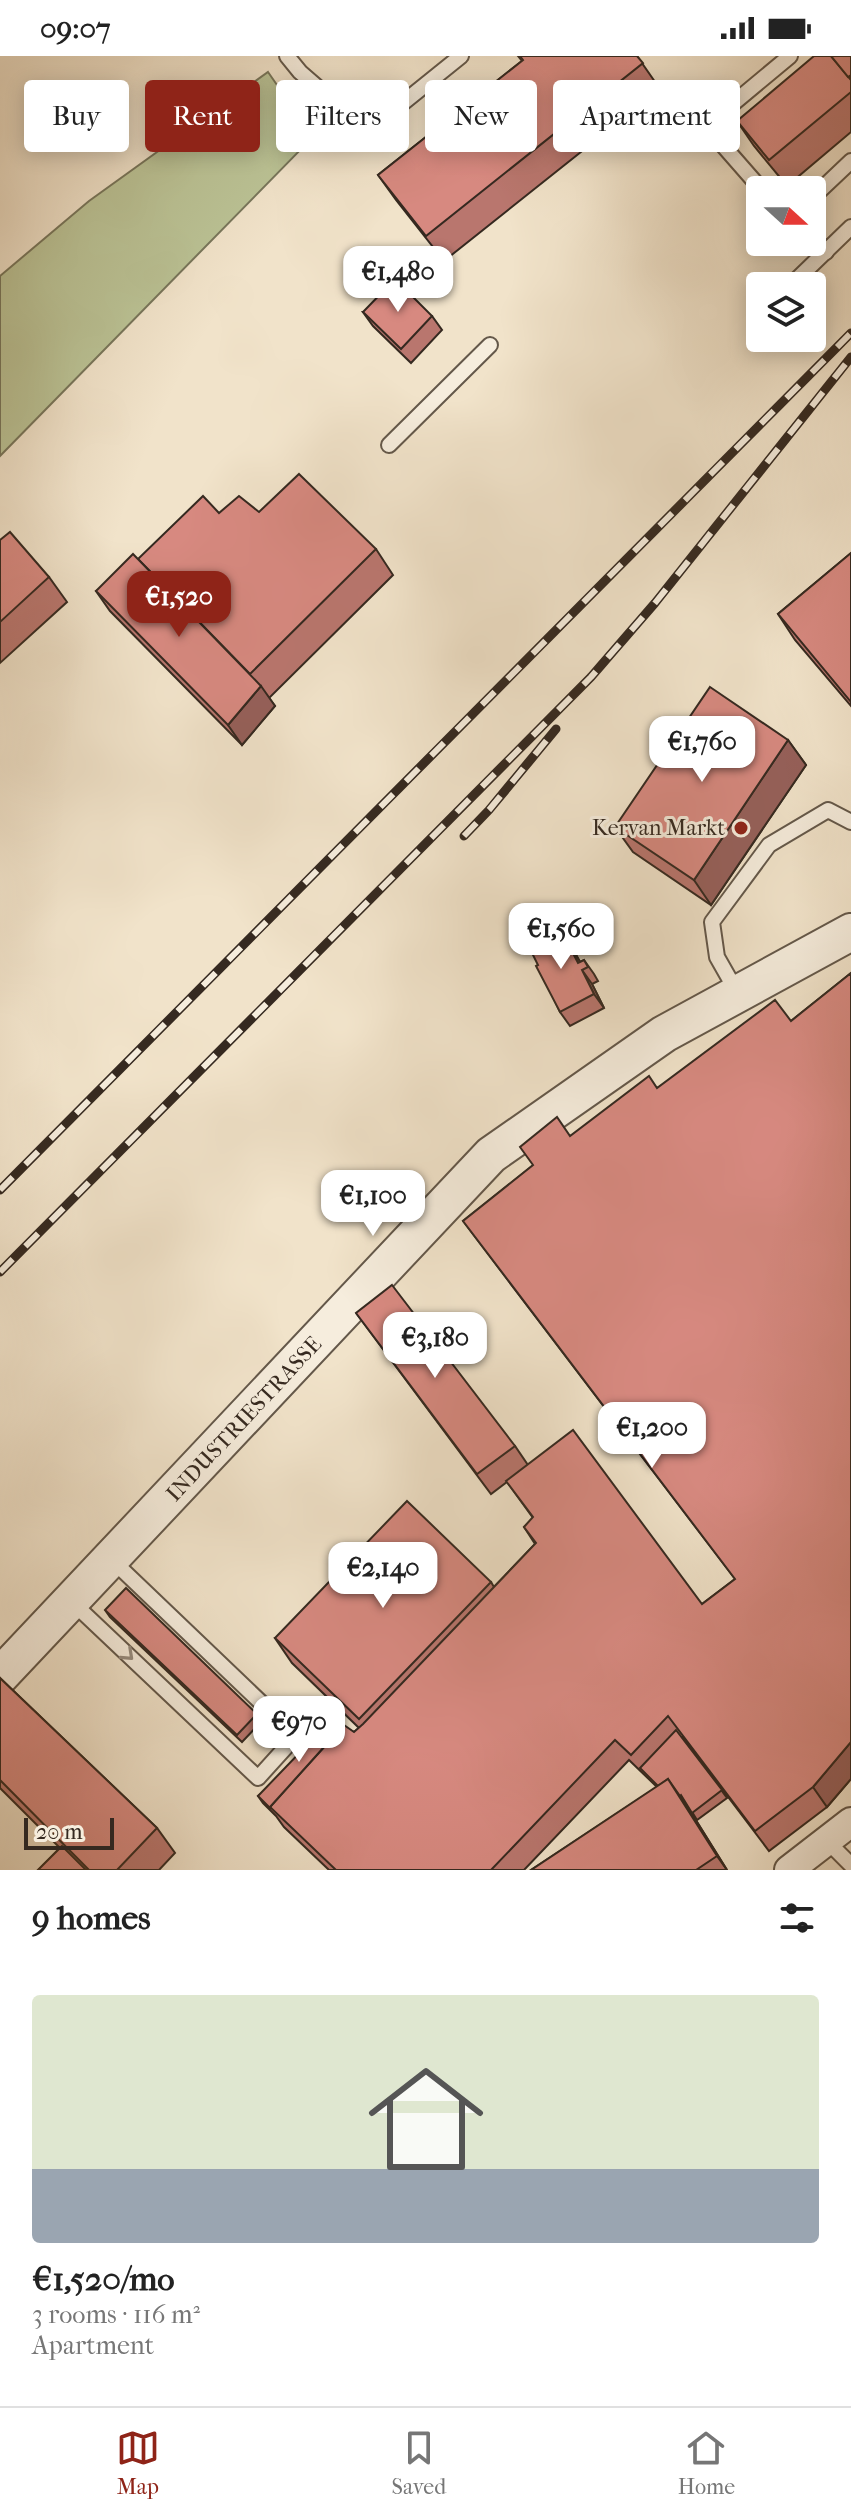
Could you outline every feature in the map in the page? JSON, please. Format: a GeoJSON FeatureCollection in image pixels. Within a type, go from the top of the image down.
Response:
{"type":"FeatureCollection","features":[{"type":"Feature","properties":{"kind":"street","name":"INDUSTRIESTRASSE"},"geometry":{"type":"LineString","coordinates":[[0,1676],[491,1155],[664,1034],[851,932]]}},
{"type":"Feature","properties":{"kind":"street"},"geometry":{"type":"LineString","coordinates":[[789,1870],[851,1822]]}},
{"type":"Feature","properties":{"kind":"lane"},"geometry":{"type":"LineString","coordinates":[[287,56],[300,72],[368,131],[461,56]]}},
{"type":"Feature","properties":{"kind":"lane"},"geometry":{"type":"LineString","coordinates":[[750,176],[706,126],[790,56]]}},
{"type":"Feature","properties":{"kind":"lane"},"geometry":{"type":"LineString","coordinates":[[826,185],[851,161]]}},
{"type":"Feature","properties":{"kind":"lane"},"geometry":{"type":"LineString","coordinates":[[826,252],[851,227]]}},
{"type":"Feature","properties":{"kind":"lane"},"geometry":{"type":"LineString","coordinates":[[805,272],[822,256]]}},
{"type":"Feature","properties":{"kind":"lane"},"geometry":{"type":"LineString","coordinates":[[389,445],[490,345]]}},
{"type":"Feature","properties":{"kind":"lane"},"geometry":{"type":"LineString","coordinates":[[739,995],[717,957],[712,922],[769,845],[828,810],[851,822]]}},
{"type":"Feature","properties":{"kind":"lane"},"geometry":{"type":"LineString","coordinates":[[71,1602],[258,1778],[296,1736],[112,1560]]}},
{"type":"Feature","properties":{"kind":"lane"},"geometry":{"type":"LineString","coordinates":[[827,1841],[851,1865]]}},
{"type":"Feature","properties":{"kind":"green space"},"geometry":{"type":"Polygon","coordinates":[[[268,72],[276,84],[276,152],[298,152],[0,456],[0,276],[89,201],[157,152],[260,152],[260,80],[257,80],[268,72]]]}},
{"type":"Feature","properties":{"kind":"building"},"geometry":{"type":"Polygon","coordinates":[[[520,56],[637,56],[643,63],[622,80],[553,80],[553,135],[537,148],[537,80],[498,80],[523,60],[520,56]]]}},
{"type":"Feature","properties":{"kind":"building"},"geometry":{"type":"Polygon","coordinates":[[[814,56],[831,56],[851,80],[851,92],[769,160],[740,125],[740,118],[814,56]]]}},
{"type":"Feature","properties":{"kind":"building"},"geometry":{"type":"Polygon","coordinates":[[[831,56],[851,56],[851,75],[848,77],[831,56]]]}},
{"type":"Feature","properties":{"kind":"building"},"geometry":{"type":"Polygon","coordinates":[[[425,138],[425,152],[531,152],[426,236],[378,175],[425,138]]]}},
{"type":"Feature","properties":{"kind":"building"},"geometry":{"type":"Polygon","coordinates":[[[395,279],[432,316],[401,349],[363,312],[395,279]]]}},
{"type":"Feature","properties":{"kind":"building"},"geometry":{"type":"Polygon","coordinates":[[[299,474],[376,549],[250,674],[138,559],[203,496],[219,513],[239,496],[259,512],[299,474]]]}},
{"type":"Feature","properties":{"kind":"building"},"geometry":{"type":"Polygon","coordinates":[[[10,532],[49,577],[0,622],[0,540],[10,532]]]}},
{"type":"Feature","properties":{"kind":"building"},"geometry":{"type":"Polygon","coordinates":[[[851,553],[851,702],[778,614],[851,553]]]}},
{"type":"Feature","properties":{"kind":"building"},"geometry":{"type":"Polygon","coordinates":[[[133,554],[261,686],[228,725],[96,591],[133,554]]]}},
{"type":"Feature","properties":{"kind":"building"},"geometry":{"type":"Polygon","coordinates":[[[710,687],[788,740],[694,880],[615,827],[710,687]]]}},
{"type":"Feature","properties":{"kind":"building"},"geometry":{"type":"Polygon","coordinates":[[[561,930],[578,963],[584,960],[588,967],[582,970],[594,994],[560,1012],[529,947],[561,930]]]}},
{"type":"Feature","properties":{"kind":"building"},"geometry":{"type":"Polygon","coordinates":[[[851,973],[851,1742],[813,1787],[755,1831],[668,1716],[631,1755],[615,1740],[491,1870],[336,1870],[270,1807],[344,1725],[354,1732],[363,1724],[536,1543],[524,1527],[533,1517],[506,1481],[573,1430],[702,1604],[735,1579],[463,1221],[533,1165],[520,1147],[557,1117],[570,1136],[649,1076],[657,1088],[775,1000],[791,1021],[851,973]]]}},
{"type":"Feature","properties":{"kind":"building"},"geometry":{"type":"Polygon","coordinates":[[[392,1285],[515,1446],[477,1474],[356,1313],[392,1285]]]}},
{"type":"Feature","properties":{"kind":"building"},"geometry":{"type":"Polygon","coordinates":[[[407,1501],[491,1582],[359,1719],[275,1638],[407,1501]]]}},
{"type":"Feature","properties":{"kind":"building"},"geometry":{"type":"Polygon","coordinates":[[[126,1588],[257,1714],[237,1735],[105,1610],[126,1588]]]}},
{"type":"Feature","properties":{"kind":"building"},"geometry":{"type":"Polygon","coordinates":[[[0,1678],[157,1828],[117,1870],[89,1870],[0,1780],[0,1678]]]}},
{"type":"Feature","properties":{"kind":"building"},"geometry":{"type":"Polygon","coordinates":[[[333,1718],[342,1727],[271,1809],[258,1796],[333,1718]]]}},
{"type":"Feature","properties":{"kind":"building"},"geometry":{"type":"Polygon","coordinates":[[[676,1730],[722,1790],[692,1813],[668,1779],[658,1786],[640,1768],[676,1730]]]}},
{"type":"Feature","properties":{"kind":"building"},"geometry":{"type":"Polygon","coordinates":[[[668,1779],[717,1856],[696,1870],[531,1870],[668,1779]]]}},
{"type":"Feature","properties":{"kind":"building"},"geometry":{"type":"Polygon","coordinates":[[[62,1846],[86,1870],[38,1870],[62,1846]]]}},
{"type":"Feature","properties":{"kind":"railway"},"geometry":{"type":"LineString","coordinates":[[0,1190],[851,333]]}},
{"type":"Feature","properties":{"kind":"railway"},"geometry":{"type":"LineString","coordinates":[[0,1272],[591,677],[655,603],[851,357]]}},
{"type":"Feature","properties":{"kind":"railway"},"geometry":{"type":"LineString","coordinates":[[464,836],[556,729]]}},
{"type":"Feature","properties":{"kind":"place","name":"Kervan Markt"},"geometry":{"type":"Point","coordinates":[741,828]}}]}
